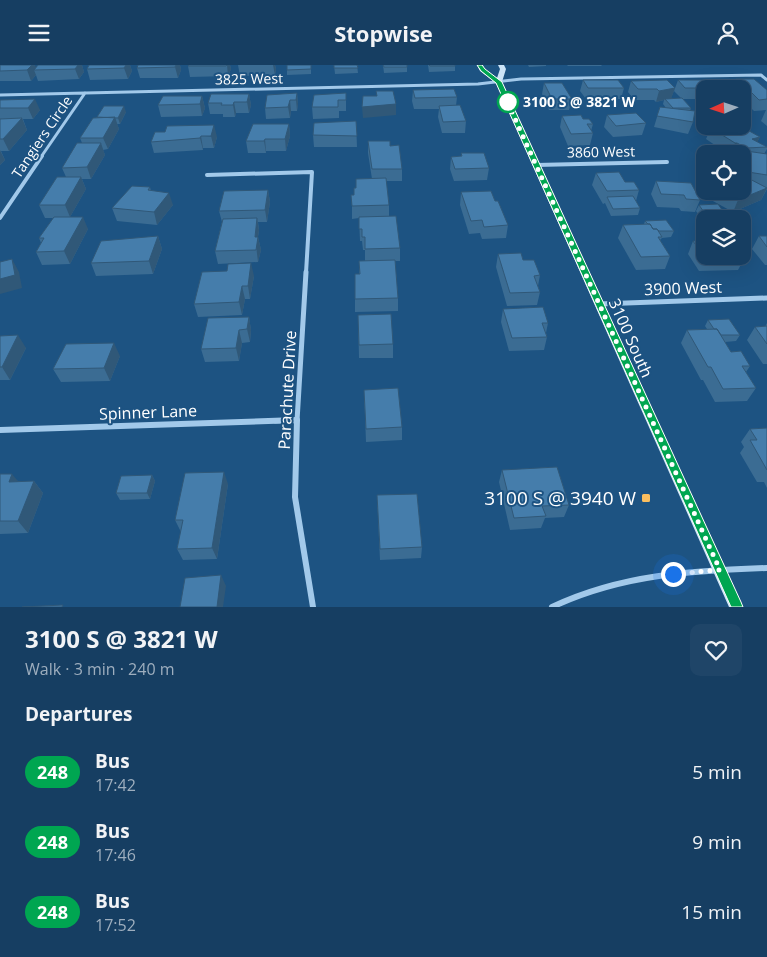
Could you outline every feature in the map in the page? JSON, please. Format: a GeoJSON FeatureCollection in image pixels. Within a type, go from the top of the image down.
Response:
{"type":"FeatureCollection","features":[{"type":"Feature","properties":{"kind":"main road","name":"3100 South"},"geometry":{"type":"LineString","coordinates":[[480,65],[482,70],[499,82],[736,607]]}},
{"type":"Feature","properties":{"kind":"main road"},"geometry":{"type":"LineString","coordinates":[[499,82],[503,69],[501,65]]}},
{"type":"Feature","properties":{"kind":"street","name":"3825 West"},"geometry":{"type":"LineString","coordinates":[[0,95],[499,82],[521,79],[761,75],[767,80]]}},
{"type":"Feature","properties":{"kind":"street","name":"Tangiers Circle"},"geometry":{"type":"LineString","coordinates":[[0,218],[86,93]]}},
{"type":"Feature","properties":{"kind":"street","name":"3860 West"},"geometry":{"type":"LineString","coordinates":[[536,165],[667,162]]}},
{"type":"Feature","properties":{"kind":"street","name":"Parachute Drive"},"geometry":{"type":"LineString","coordinates":[[207,175],[312,172],[297,420],[295,497],[313,607]]}},
{"type":"Feature","properties":{"kind":"street","name":"3900 West"},"geometry":{"type":"LineString","coordinates":[[599,304],[767,298]]}},
{"type":"Feature","properties":{"kind":"street","name":"Spinner Lane"},"geometry":{"type":"LineString","coordinates":[[0,430],[297,420]]}},
{"type":"Feature","properties":{"kind":"street"},"geometry":{"type":"LineString","coordinates":[[552,607],[569,597],[610,584],[673,574],[767,568]]}},
{"type":"Feature","properties":{"kind":"building"},"geometry":{"type":"Polygon","coordinates":[[[0,65],[32,65],[27,70],[0,71],[0,65]]]}},
{"type":"Feature","properties":{"kind":"building"},"geometry":{"type":"Polygon","coordinates":[[[38,65],[78,65],[75,69],[34,70],[38,65]]]}},
{"type":"Feature","properties":{"kind":"building"},"geometry":{"type":"Polygon","coordinates":[[[89,65],[126,65],[124,68],[87,69],[89,65]]]}},
{"type":"Feature","properties":{"kind":"building"},"geometry":{"type":"Polygon","coordinates":[[[138,65],[176,65],[175,67],[137,68],[138,65]]]}},
{"type":"Feature","properties":{"kind":"building"},"geometry":{"type":"Polygon","coordinates":[[[189,65],[227,65],[188,66],[189,65]]]}},
{"type":"Feature","properties":{"kind":"building"},"geometry":{"type":"Polygon","coordinates":[[[287,65],[311,65],[311,69],[287,70],[287,65]]]}},
{"type":"Feature","properties":{"kind":"building"},"geometry":{"type":"Polygon","coordinates":[[[334,65],[357,65],[358,68],[334,68],[334,65]]]}},
{"type":"Feature","properties":{"kind":"building"},"geometry":{"type":"Polygon","coordinates":[[[383,65],[407,65],[407,67],[384,67],[383,65]]]}},
{"type":"Feature","properties":{"kind":"building"},"geometry":{"type":"Polygon","coordinates":[[[455,65],[455,66],[430,66],[455,65]]]}},
{"type":"Feature","properties":{"kind":"building"},"geometry":{"type":"Polygon","coordinates":[[[754,79],[767,90],[767,99],[759,100],[751,92],[751,80],[737,80],[754,79]]]}},
{"type":"Feature","properties":{"kind":"building"},"geometry":{"type":"Polygon","coordinates":[[[583,80],[618,80],[624,88],[588,88],[583,80]]]}},
{"type":"Feature","properties":{"kind":"building"},"geometry":{"type":"Polygon","coordinates":[[[667,80],[675,88],[659,91],[657,89],[638,89],[631,81],[667,80]]]}},
{"type":"Feature","properties":{"kind":"building"},"geometry":{"type":"Polygon","coordinates":[[[678,80],[696,80],[696,88],[685,88],[678,80]]]}},
{"type":"Feature","properties":{"kind":"building"},"geometry":{"type":"Polygon","coordinates":[[[544,83],[562,83],[572,99],[552,99],[544,83]]]}},
{"type":"Feature","properties":{"kind":"building"},"geometry":{"type":"Polygon","coordinates":[[[454,89],[457,97],[415,98],[413,90],[454,89]]]}},
{"type":"Feature","properties":{"kind":"building"},"geometry":{"type":"Polygon","coordinates":[[[376,91],[393,91],[396,104],[362,107],[363,96],[377,96],[376,91]]]}},
{"type":"Feature","properties":{"kind":"building"},"geometry":{"type":"Polygon","coordinates":[[[297,93],[296,100],[290,100],[288,107],[265,108],[267,95],[297,93]]]}},
{"type":"Feature","properties":{"kind":"building"},"geometry":{"type":"Polygon","coordinates":[[[346,93],[346,100],[338,100],[338,107],[312,107],[314,95],[346,93]]]}},
{"type":"Feature","properties":{"kind":"building"},"geometry":{"type":"Polygon","coordinates":[[[211,94],[249,94],[247,102],[221,105],[222,103],[208,103],[211,94]]]}},
{"type":"Feature","properties":{"kind":"building"},"geometry":{"type":"Polygon","coordinates":[[[163,96],[202,96],[200,104],[158,105],[163,96]]]}},
{"type":"Feature","properties":{"kind":"building"},"geometry":{"type":"Polygon","coordinates":[[[682,98],[691,108],[673,108],[665,99],[682,98]]]}},
{"type":"Feature","properties":{"kind":"building"},"geometry":{"type":"Polygon","coordinates":[[[35,99],[28,108],[0,108],[0,100],[35,99]]]}},
{"type":"Feature","properties":{"kind":"building"},"geometry":{"type":"Polygon","coordinates":[[[460,105],[466,121],[443,122],[439,106],[460,105]]]}},
{"type":"Feature","properties":{"kind":"building"},"geometry":{"type":"Polygon","coordinates":[[[104,106],[124,106],[118,118],[97,117],[104,106]]]}},
{"type":"Feature","properties":{"kind":"building"},"geometry":{"type":"Polygon","coordinates":[[[660,107],[695,111],[693,122],[657,116],[660,107]]]}},
{"type":"Feature","properties":{"kind":"building"},"geometry":{"type":"Polygon","coordinates":[[[636,113],[646,123],[616,126],[607,115],[636,113]]]}},
{"type":"Feature","properties":{"kind":"building"},"geometry":{"type":"Polygon","coordinates":[[[581,115],[583,119],[589,119],[593,124],[587,124],[593,133],[571,134],[562,116],[581,115]]]}},
{"type":"Feature","properties":{"kind":"building"},"geometry":{"type":"Polygon","coordinates":[[[115,117],[103,138],[80,138],[93,118],[115,117]]]}},
{"type":"Feature","properties":{"kind":"building"},"geometry":{"type":"Polygon","coordinates":[[[22,118],[3,139],[0,139],[0,119],[22,118]]]}},
{"type":"Feature","properties":{"kind":"building"},"geometry":{"type":"Polygon","coordinates":[[[356,121],[357,136],[313,135],[314,123],[356,121]]]}},
{"type":"Feature","properties":{"kind":"building"},"geometry":{"type":"Polygon","coordinates":[[[253,124],[289,124],[285,139],[246,141],[253,124]]]}},
{"type":"Feature","properties":{"kind":"building"},"geometry":{"type":"Polygon","coordinates":[[[214,125],[211,136],[151,142],[155,132],[165,132],[167,126],[214,125]]]}},
{"type":"Feature","properties":{"kind":"building"},"geometry":{"type":"Polygon","coordinates":[[[751,132],[760,137],[752,139],[767,147],[751,148],[751,145],[735,143],[722,135],[751,135],[751,132]]]}},
{"type":"Feature","properties":{"kind":"building"},"geometry":{"type":"Polygon","coordinates":[[[368,141],[390,141],[390,146],[399,145],[402,169],[372,169],[368,141]]]}},
{"type":"Feature","properties":{"kind":"building"},"geometry":{"type":"Polygon","coordinates":[[[77,143],[101,143],[87,167],[62,168],[77,143]]]}},
{"type":"Feature","properties":{"kind":"building"},"geometry":{"type":"Polygon","coordinates":[[[751,152],[767,154],[767,175],[751,172],[751,152]]]}},
{"type":"Feature","properties":{"kind":"building"},"geometry":{"type":"Polygon","coordinates":[[[461,153],[484,153],[489,168],[455,169],[451,157],[462,156],[461,153]]]}},
{"type":"Feature","properties":{"kind":"building"},"geometry":{"type":"Polygon","coordinates":[[[619,172],[625,182],[634,182],[639,190],[607,191],[596,173],[619,172]]]}},
{"type":"Feature","properties":{"kind":"building"},"geometry":{"type":"Polygon","coordinates":[[[57,177],[81,177],[65,205],[39,205],[57,177]]]}},
{"type":"Feature","properties":{"kind":"building"},"geometry":{"type":"Polygon","coordinates":[[[386,178],[389,205],[352,206],[351,195],[354,195],[356,179],[386,178]]]}},
{"type":"Feature","properties":{"kind":"building"},"geometry":{"type":"Polygon","coordinates":[[[751,180],[767,188],[751,195],[751,180]]]}},
{"type":"Feature","properties":{"kind":"building"},"geometry":{"type":"Polygon","coordinates":[[[656,181],[691,183],[696,192],[696,200],[686,199],[684,195],[661,194],[656,181]]]}},
{"type":"Feature","properties":{"kind":"building"},"geometry":{"type":"Polygon","coordinates":[[[132,186],[150,187],[148,190],[169,193],[154,212],[112,208],[132,186]]]}},
{"type":"Feature","properties":{"kind":"building"},"geometry":{"type":"Polygon","coordinates":[[[268,190],[265,210],[219,211],[224,191],[268,190]]]}},
{"type":"Feature","properties":{"kind":"building"},"geometry":{"type":"Polygon","coordinates":[[[491,191],[495,201],[498,201],[508,225],[484,227],[482,220],[471,221],[461,192],[491,191]]]}},
{"type":"Feature","properties":{"kind":"building"},"geometry":{"type":"Polygon","coordinates":[[[633,196],[640,208],[613,209],[607,197],[633,196]]]}},
{"type":"Feature","properties":{"kind":"building"},"geometry":{"type":"Polygon","coordinates":[[[718,204],[722,210],[702,210],[699,205],[718,204]]]}},
{"type":"Feature","properties":{"kind":"building"},"geometry":{"type":"Polygon","coordinates":[[[396,216],[400,248],[365,249],[365,237],[362,237],[362,229],[359,229],[359,217],[396,216]]]}},
{"type":"Feature","properties":{"kind":"building"},"geometry":{"type":"Polygon","coordinates":[[[54,217],[83,217],[64,251],[36,252],[44,238],[39,238],[54,217]]]}},
{"type":"Feature","properties":{"kind":"building"},"geometry":{"type":"Polygon","coordinates":[[[257,218],[255,237],[258,237],[256,250],[215,251],[223,219],[257,218]]]}},
{"type":"Feature","properties":{"kind":"building"},"geometry":{"type":"Polygon","coordinates":[[[666,220],[674,231],[653,229],[645,221],[666,220]]]}},
{"type":"Feature","properties":{"kind":"building"},"geometry":{"type":"Polygon","coordinates":[[[650,224],[653,229],[657,229],[662,237],[658,237],[670,256],[641,257],[623,225],[650,224]]]}},
{"type":"Feature","properties":{"kind":"building"},"geometry":{"type":"Polygon","coordinates":[[[158,236],[149,261],[91,263],[101,241],[158,236]]]}},
{"type":"Feature","properties":{"kind":"building"},"geometry":{"type":"Polygon","coordinates":[[[759,236],[767,236],[767,247],[759,236]]]}},
{"type":"Feature","properties":{"kind":"building"},"geometry":{"type":"Polygon","coordinates":[[[521,253],[523,260],[534,260],[540,275],[534,276],[540,292],[510,293],[498,254],[521,253]]]}},
{"type":"Feature","properties":{"kind":"building"},"geometry":{"type":"Polygon","coordinates":[[[12,259],[15,275],[0,279],[0,262],[12,259]]]}},
{"type":"Feature","properties":{"kind":"building"},"geometry":{"type":"Polygon","coordinates":[[[395,260],[398,298],[355,299],[355,274],[360,274],[359,261],[395,260]]]}},
{"type":"Feature","properties":{"kind":"building"},"geometry":{"type":"Polygon","coordinates":[[[251,263],[248,286],[242,286],[239,302],[194,304],[202,272],[227,271],[228,264],[251,263]]]}},
{"type":"Feature","properties":{"kind":"building"},"geometry":{"type":"Polygon","coordinates":[[[543,307],[548,323],[542,323],[547,337],[512,338],[503,309],[543,307]]]}},
{"type":"Feature","properties":{"kind":"building"},"geometry":{"type":"Polygon","coordinates":[[[391,314],[393,344],[359,345],[358,315],[391,314]]]}},
{"type":"Feature","properties":{"kind":"building"},"geometry":{"type":"Polygon","coordinates":[[[249,317],[247,329],[239,330],[236,348],[201,349],[208,318],[249,317]]]}},
{"type":"Feature","properties":{"kind":"building"},"geometry":{"type":"Polygon","coordinates":[[[729,319],[740,335],[721,335],[708,320],[729,319]]]}},
{"type":"Feature","properties":{"kind":"building"},"geometry":{"type":"Polygon","coordinates":[[[767,326],[767,344],[755,327],[767,326]]]}},
{"type":"Feature","properties":{"kind":"building"},"geometry":{"type":"Polygon","coordinates":[[[717,329],[731,352],[741,351],[750,366],[742,366],[756,388],[723,389],[687,330],[717,329]]]}},
{"type":"Feature","properties":{"kind":"building"},"geometry":{"type":"Polygon","coordinates":[[[18,335],[2,367],[0,367],[0,336],[18,335]]]}},
{"type":"Feature","properties":{"kind":"building"},"geometry":{"type":"Polygon","coordinates":[[[114,343],[104,368],[53,369],[66,344],[114,343]]]}},
{"type":"Feature","properties":{"kind":"building"},"geometry":{"type":"Polygon","coordinates":[[[398,388],[402,427],[366,429],[364,390],[398,388]]]}},
{"type":"Feature","properties":{"kind":"building"},"geometry":{"type":"Polygon","coordinates":[[[767,428],[767,470],[750,440],[757,440],[750,429],[767,428]]]}},
{"type":"Feature","properties":{"kind":"building"},"geometry":{"type":"Polygon","coordinates":[[[557,467],[569,505],[542,506],[546,516],[514,518],[502,470],[557,467]]]}},
{"type":"Feature","properties":{"kind":"building"},"geometry":{"type":"Polygon","coordinates":[[[224,472],[212,548],[177,549],[183,520],[175,520],[185,473],[224,472]]]}},
{"type":"Feature","properties":{"kind":"building"},"geometry":{"type":"Polygon","coordinates":[[[0,474],[12,474],[9,482],[34,481],[18,521],[0,521],[0,474]]]}},
{"type":"Feature","properties":{"kind":"building"},"geometry":{"type":"Polygon","coordinates":[[[152,475],[147,493],[116,493],[121,476],[152,475]]]}},
{"type":"Feature","properties":{"kind":"building"},"geometry":{"type":"Polygon","coordinates":[[[417,494],[422,547],[380,549],[377,495],[417,494]]]}},
{"type":"Feature","properties":{"kind":"building"},"geometry":{"type":"Polygon","coordinates":[[[221,575],[217,607],[180,607],[185,578],[221,575]]]}},
{"type":"Feature","properties":{"kind":"building"},"geometry":{"type":"Polygon","coordinates":[[[63,605],[62,607],[22,607],[63,605]]]}},
{"type":"Feature","properties":{"kind":"bus line","name":"248"},"geometry":{"type":"LineString","coordinates":[[480,65],[482,70],[499,82],[736,607]]}},
{"type":"Feature","properties":{"kind":"place","name":"3100 S @ 3821 W"},"geometry":{"type":"Point","coordinates":[508,102]}},
{"type":"Feature","properties":{"kind":"place","name":"3100 S @ 3940 W"},"geometry":{"type":"Point","coordinates":[646,498]}},
{"type":"Feature","properties":{"kind":"route"},"geometry":{"type":"LineString","coordinates":[[508,102],[506,99],[720,570],[673,574]]}}]}
